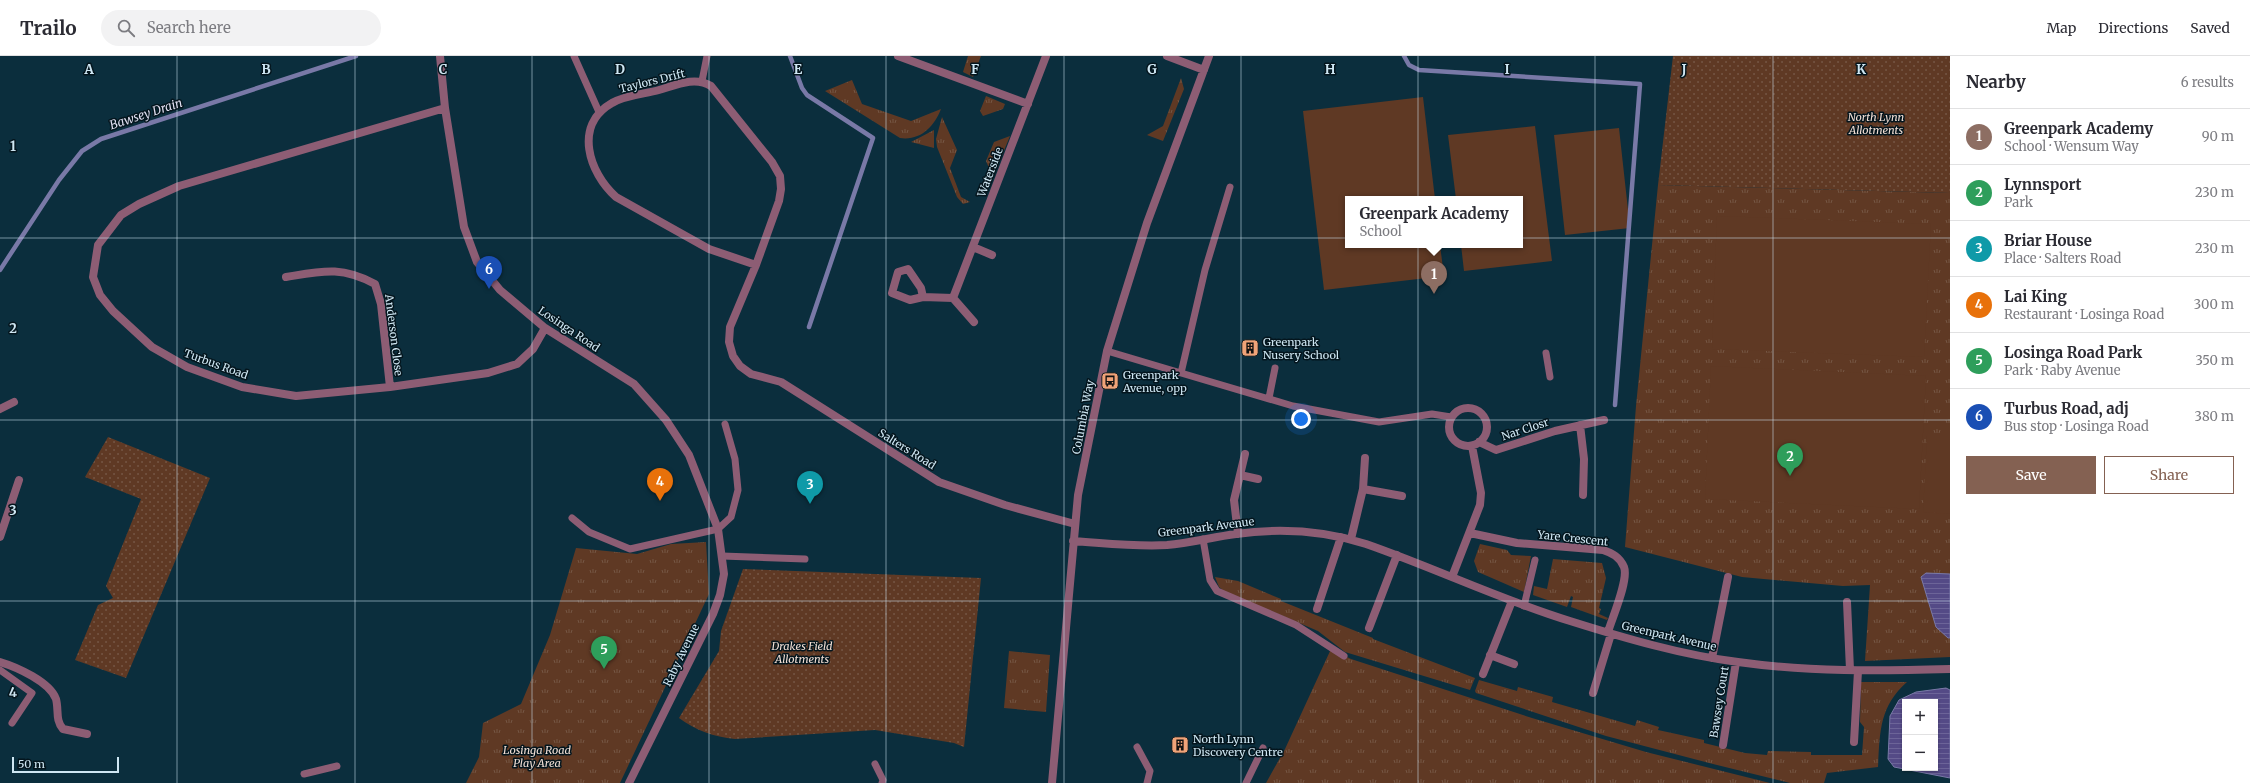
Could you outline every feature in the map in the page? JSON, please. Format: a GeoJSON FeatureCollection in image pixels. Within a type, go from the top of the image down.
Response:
{"type":"FeatureCollection","features":[{"type":"Feature","properties":{"kind":"street","name":"Losinga Road"},"geometry":{"type":"LineString","coordinates":[[440,56],[445,108],[464,227],[477,262],[500,290],[545,328],[634,384],[666,420],[689,455],[718,529]]}},
{"type":"Feature","properties":{"kind":"street"},"geometry":{"type":"LineString","coordinates":[[898,56],[1028,104]]}},
{"type":"Feature","properties":{"kind":"street","name":"Waterside"},"geometry":{"type":"LineString","coordinates":[[953,298],[1046,56]]}},
{"type":"Feature","properties":{"kind":"street"},"geometry":{"type":"LineString","coordinates":[[1167,56],[1204,70]]}},
{"type":"Feature","properties":{"kind":"street","name":"Columbia Way"},"geometry":{"type":"LineString","coordinates":[[1052,783],[1078,495],[1107,351],[1147,223],[1209,56]]}},
{"type":"Feature","properties":{"kind":"street","name":"Taylors Drift"},"geometry":{"type":"LineString","coordinates":[[740,366],[733,356],[729,342],[730,327],[756,265],[779,201],[781,189],[780,176],[772,162],[711,86],[702,81],[689,82],[613,102],[599,112],[590,127],[589,148],[598,178],[607,189],[616,197],[709,249],[756,265]]}},
{"type":"Feature","properties":{"kind":"street","name":"Turbus Road"},"geometry":{"type":"LineString","coordinates":[[445,108],[179,186],[139,204],[121,215],[98,245],[94,260],[94,276],[100,295],[113,311],[152,347],[187,367],[242,387],[296,396],[390,387],[488,373],[517,364],[533,349],[545,328]]}},
{"type":"Feature","properties":{"kind":"street"},"geometry":{"type":"LineString","coordinates":[[973,247],[992,255]]}},
{"type":"Feature","properties":{"kind":"street","name":"Anderson Close"},"geometry":{"type":"LineString","coordinates":[[286,278],[328,270],[357,274],[375,284],[381,304],[390,387]]}},
{"type":"Feature","properties":{"kind":"street"},"geometry":{"type":"LineString","coordinates":[[923,297],[953,298],[974,322]]}},
{"type":"Feature","properties":{"kind":"street","name":"Salters Road"},"geometry":{"type":"LineString","coordinates":[[740,366],[751,374],[781,382],[939,482],[1005,505],[1075,524]]}},
{"type":"Feature","properties":{"kind":"street"},"geometry":{"type":"LineString","coordinates":[[0,409],[14,402]]}},
{"type":"Feature","properties":{"kind":"street"},"geometry":{"type":"LineString","coordinates":[[1465,408],[1474,409],[1481,413],[1485,420],[1487,428],[1484,436],[1475,444],[1463,445],[1455,441],[1450,434],[1449,426],[1451,417],[1457,411],[1465,408]]}},
{"type":"Feature","properties":{"kind":"street","name":"Nar Closr"},"geometry":{"type":"LineString","coordinates":[[1475,444],[1496,450],[1555,431],[1604,420]]}},
{"type":"Feature","properties":{"kind":"street"},"geometry":{"type":"LineString","coordinates":[[1580,425],[1584,459],[1583,495]]}},
{"type":"Feature","properties":{"kind":"street"},"geometry":{"type":"LineString","coordinates":[[1452,576],[1480,506],[1475,444]]}},
{"type":"Feature","properties":{"kind":"street"},"geometry":{"type":"LineString","coordinates":[[1238,534],[1234,509],[1245,454]]}},
{"type":"Feature","properties":{"kind":"street"},"geometry":{"type":"LineString","coordinates":[[1351,539],[1363,489],[1365,458]]}},
{"type":"Feature","properties":{"kind":"street"},"geometry":{"type":"LineString","coordinates":[[1240,475],[1258,479]]}},
{"type":"Feature","properties":{"kind":"street"},"geometry":{"type":"LineString","coordinates":[[0,537],[19,480]]}},
{"type":"Feature","properties":{"kind":"street"},"geometry":{"type":"LineString","coordinates":[[1363,489],[1402,496]]}},
{"type":"Feature","properties":{"kind":"street","name":"Raby Avenue"},"geometry":{"type":"LineString","coordinates":[[629,783],[713,614],[720,595],[724,574],[718,529]]}},
{"type":"Feature","properties":{"kind":"street","name":"Greenpark Avenue"},"geometry":{"type":"LineString","coordinates":[[1073,541],[1131,546],[1167,545],[1238,534],[1290,531],[1341,537],[1397,555],[1524,606],[1610,633],[1712,658],[1736,662],[1854,671],[1950,669]]}},
{"type":"Feature","properties":{"kind":"street","name":"Yare Crescent"},"geometry":{"type":"LineString","coordinates":[[1470,533],[1517,543],[1603,550],[1614,554],[1625,568],[1624,580],[1610,633]]}},
{"type":"Feature","properties":{"kind":"street"},"geometry":{"type":"LineString","coordinates":[[1317,609],[1341,537]]}},
{"type":"Feature","properties":{"kind":"street"},"geometry":{"type":"LineString","coordinates":[[1369,628],[1397,555]]}},
{"type":"Feature","properties":{"kind":"street"},"geometry":{"type":"LineString","coordinates":[[1712,658],[1728,577]]}},
{"type":"Feature","properties":{"kind":"street"},"geometry":{"type":"LineString","coordinates":[[1483,674],[1512,601]]}},
{"type":"Feature","properties":{"kind":"street"},"geometry":{"type":"LineString","coordinates":[[1847,602],[1854,671],[1854,742]]}},
{"type":"Feature","properties":{"kind":"street"},"geometry":{"type":"LineString","coordinates":[[1593,693],[1610,633]]}},
{"type":"Feature","properties":{"kind":"street"},"geometry":{"type":"LineString","coordinates":[[1490,655],[1514,664]]}},
{"type":"Feature","properties":{"kind":"street"},"geometry":{"type":"LineString","coordinates":[[0,662],[18,667],[52,692],[56,700],[58,723],[63,729],[87,734]]}},
{"type":"Feature","properties":{"kind":"street","name":"Bawsey Court"},"geometry":{"type":"LineString","coordinates":[[1723,745],[1736,662]]}},
{"type":"Feature","properties":{"kind":"lane"},"geometry":{"type":"LineString","coordinates":[[574,56],[599,112]]}},
{"type":"Feature","properties":{"kind":"lane"},"geometry":{"type":"LineString","coordinates":[[702,81],[708,56]]}},
{"type":"Feature","properties":{"kind":"lane"},"geometry":{"type":"LineString","coordinates":[[1181,373],[1205,270],[1230,187]]}},
{"type":"Feature","properties":{"kind":"lane"},"geometry":{"type":"LineString","coordinates":[[1107,351],[1293,406],[1379,422],[1432,414],[1451,417]]}},
{"type":"Feature","properties":{"kind":"lane"},"geometry":{"type":"LineString","coordinates":[[1546,353],[1550,377]]}},
{"type":"Feature","properties":{"kind":"lane"},"geometry":{"type":"LineString","coordinates":[[1269,398],[1275,368]]}},
{"type":"Feature","properties":{"kind":"lane"},"geometry":{"type":"LineString","coordinates":[[572,518],[589,532],[630,549],[718,529],[731,517],[738,490],[735,459],[725,424]]}},
{"type":"Feature","properties":{"kind":"lane"},"geometry":{"type":"LineString","coordinates":[[1203,539],[1210,580],[1217,591],[1296,625],[1344,656]]}},
{"type":"Feature","properties":{"kind":"lane"},"geometry":{"type":"LineString","coordinates":[[722,556],[805,559]]}},
{"type":"Feature","properties":{"kind":"lane"},"geometry":{"type":"LineString","coordinates":[[1524,606],[1535,560]]}},
{"type":"Feature","properties":{"kind":"lane"},"geometry":{"type":"LineString","coordinates":[[0,670],[32,693],[12,723]]}},
{"type":"Feature","properties":{"kind":"lane"},"geometry":{"type":"LineString","coordinates":[[1137,747],[1150,771],[1147,783]]}},
{"type":"Feature","properties":{"kind":"lane"},"geometry":{"type":"LineString","coordinates":[[1246,783],[1263,748]]}},
{"type":"Feature","properties":{"kind":"lane"},"geometry":{"type":"LineString","coordinates":[[875,764],[883,780],[882,783]]}},
{"type":"Feature","properties":{"kind":"lane"},"geometry":{"type":"LineString","coordinates":[[304,774],[337,766]]}},
{"type":"Feature","properties":{"kind":"green space"},"geometry":{"type":"Polygon","coordinates":[[[968,56],[981,56],[973,77],[963,72],[968,56]]]}},
{"type":"Feature","properties":{"kind":"green space","name":"North Lynn Allotments"},"geometry":{"type":"Polygon","coordinates":[[[1673,56],[1950,56],[1950,193],[1658,185],[1673,56]]]}},
{"type":"Feature","properties":{"kind":"green space"},"geometry":{"type":"Polygon","coordinates":[[[1181,78],[1184,89],[1163,141],[1147,135],[1163,126],[1181,78]]]}},
{"type":"Feature","properties":{"kind":"green space"},"geometry":{"type":"Polygon","coordinates":[[[852,80],[862,104],[911,121],[941,109],[930,127],[920,135],[900,138],[825,91],[852,80]]]}},
{"type":"Feature","properties":{"kind":"green space"},"geometry":{"type":"Polygon","coordinates":[[[986,96],[1005,104],[1003,109],[983,116],[980,111],[986,96]]]}},
{"type":"Feature","properties":{"kind":"green space"},"geometry":{"type":"Polygon","coordinates":[[[1423,97],[1435,196],[1345,196],[1345,248],[1440,248],[1444,276],[1324,290],[1303,111],[1423,97]]]}},
{"type":"Feature","properties":{"kind":"green space"},"geometry":{"type":"Polygon","coordinates":[[[942,117],[957,150],[950,168],[961,197],[970,202],[963,204],[957,197],[937,147],[936,139],[942,117]]]}},
{"type":"Feature","properties":{"kind":"green space"},"geometry":{"type":"Polygon","coordinates":[[[1535,126],[1552,261],[1464,271],[1461,248],[1523,248],[1523,196],[1456,196],[1448,135],[1535,126]]]}},
{"type":"Feature","properties":{"kind":"green space"},"geometry":{"type":"Polygon","coordinates":[[[1619,128],[1630,228],[1565,235],[1554,135],[1619,128]]]}},
{"type":"Feature","properties":{"kind":"green space"},"geometry":{"type":"Polygon","coordinates":[[[934,130],[934,148],[911,142],[934,130]]]}},
{"type":"Feature","properties":{"kind":"green space"},"geometry":{"type":"Polygon","coordinates":[[[1010,136],[993,177],[986,161],[994,142],[1010,136]]]}},
{"type":"Feature","properties":{"kind":"green space"},"geometry":{"type":"Polygon","coordinates":[[[1658,185],[1950,193],[1950,657],[1865,661],[1870,585],[1843,586],[1742,577],[1625,547],[1636,406],[1658,185]]]}},
{"type":"Feature","properties":{"kind":"green space"},"geometry":{"type":"Polygon","coordinates":[[[1717,216],[1931,224],[1924,357],[1712,349],[1717,216]]]}},
{"type":"Feature","properties":{"kind":"green space"},"geometry":{"type":"Polygon","coordinates":[[[1711,366],[1926,376],[1919,509],[1705,499],[1711,366]]]}},
{"type":"Feature","properties":{"kind":"green space"},"geometry":{"type":"Polygon","coordinates":[[[1927,436],[1950,436],[1950,514],[1923,512],[1927,436]]]}},
{"type":"Feature","properties":{"kind":"green space"},"geometry":{"type":"Polygon","coordinates":[[[108,437],[210,478],[126,678],[75,660],[98,605],[113,598],[106,586],[141,499],[85,477],[108,437]]]}},
{"type":"Feature","properties":{"kind":"green space","name":"Losinga Road Play Area"},"geometry":{"type":"Polygon","coordinates":[[[706,542],[709,594],[620,783],[466,783],[479,757],[483,723],[521,704],[550,635],[576,548],[637,554],[671,544],[706,542]]]}},
{"type":"Feature","properties":{"kind":"green space"},"geometry":{"type":"Polygon","coordinates":[[[1480,544],[1507,550],[1511,555],[1531,556],[1524,592],[1478,572],[1474,561],[1480,544]]]}},
{"type":"Feature","properties":{"kind":"green space"},"geometry":{"type":"Polygon","coordinates":[[[1553,559],[1602,563],[1606,578],[1599,614],[1608,618],[1607,620],[1571,607],[1573,597],[1571,596],[1567,607],[1533,595],[1534,586],[1547,589],[1553,559]]]}},
{"type":"Feature","properties":{"kind":"green space","name":"Drakes Field Allotments"},"geometry":{"type":"Polygon","coordinates":[[[743,569],[981,578],[964,747],[954,743],[875,730],[735,739],[720,737],[705,732],[679,718],[719,651],[721,631],[743,569]]]}},
{"type":"Feature","properties":{"kind":"green space"},"geometry":{"type":"Polygon","coordinates":[[[1215,577],[1238,581],[1281,599],[1281,601],[1373,639],[1475,678],[1470,690],[1345,652],[1318,631],[1224,591],[1219,587],[1215,577]]]}},
{"type":"Feature","properties":{"kind":"green space"},"geometry":{"type":"Polygon","coordinates":[[[1331,649],[1351,659],[1532,718],[1646,752],[1770,783],[1266,783],[1285,749],[1331,649]]]}},
{"type":"Feature","properties":{"kind":"green space"},"geometry":{"type":"Polygon","coordinates":[[[1009,651],[1050,655],[1046,712],[1004,708],[1009,651]]]}},
{"type":"Feature","properties":{"kind":"green space"},"geometry":{"type":"Polygon","coordinates":[[[1479,680],[1517,691],[1518,687],[1553,697],[1552,702],[1635,726],[1637,720],[1659,727],[1658,730],[1704,740],[1704,743],[1745,753],[1767,755],[1768,751],[1811,752],[1811,755],[1862,755],[1864,727],[1860,722],[1861,682],[1907,682],[1898,691],[1886,711],[1879,742],[1878,767],[1827,773],[1824,783],[1790,783],[1606,736],[1476,693],[1475,691],[1479,680]]]}},
{"type":"Feature","properties":{"kind":"shaded area"},"geometry":{"type":"Polygon","coordinates":[[[1926,573],[1950,574],[1950,638],[1948,638],[1936,627],[1921,577],[1926,573]]]}},
{"type":"Feature","properties":{"kind":"shaded area"},"geometry":{"type":"Polygon","coordinates":[[[1946,688],[1950,690],[1950,778],[1914,771],[1938,771],[1938,699],[1902,699],[1902,769],[1894,767],[1888,759],[1890,716],[1899,700],[1916,692],[1946,688]]]}},
{"type":"Feature","properties":{"kind":"waterway","name":"Bawsey Drain"},"geometry":{"type":"LineString","coordinates":[[0,270],[59,180],[82,151],[101,139],[356,56]]}},
{"type":"Feature","properties":{"kind":"waterway"},"geometry":{"type":"LineString","coordinates":[[790,56],[802,88],[807,95],[873,138],[809,327]]}},
{"type":"Feature","properties":{"kind":"waterway"},"geometry":{"type":"LineString","coordinates":[[1404,56],[1409,65],[1419,70],[1640,84],[1615,405]]}},
{"type":"Feature","properties":{"kind":"place","name":"Turbus Road, adj"},"geometry":{"type":"Point","coordinates":[489,289]}},
{"type":"Feature","properties":{"kind":"place","name":"Greenpark Academy"},"geometry":{"type":"Point","coordinates":[1434,294]}},
{"type":"Feature","properties":{"kind":"place","name":"Greenpark Nusery School"},"geometry":{"type":"Point","coordinates":[1250,348]}},
{"type":"Feature","properties":{"kind":"place","name":"Greenpark Avenue, opp"},"geometry":{"type":"Point","coordinates":[1110,381]}},
{"type":"Feature","properties":{"kind":"place","name":"Lynnsport"},"geometry":{"type":"Point","coordinates":[1790,476]}},
{"type":"Feature","properties":{"kind":"place","name":"Lai King"},"geometry":{"type":"Point","coordinates":[660,501]}},
{"type":"Feature","properties":{"kind":"place","name":"Briar House"},"geometry":{"type":"Point","coordinates":[810,504]}},
{"type":"Feature","properties":{"kind":"place","name":"Losinga Road Park"},"geometry":{"type":"Point","coordinates":[604,669]}},
{"type":"Feature","properties":{"kind":"place","name":"North Lynn Discovery Centre"},"geometry":{"type":"Point","coordinates":[1180,745]}}]}
